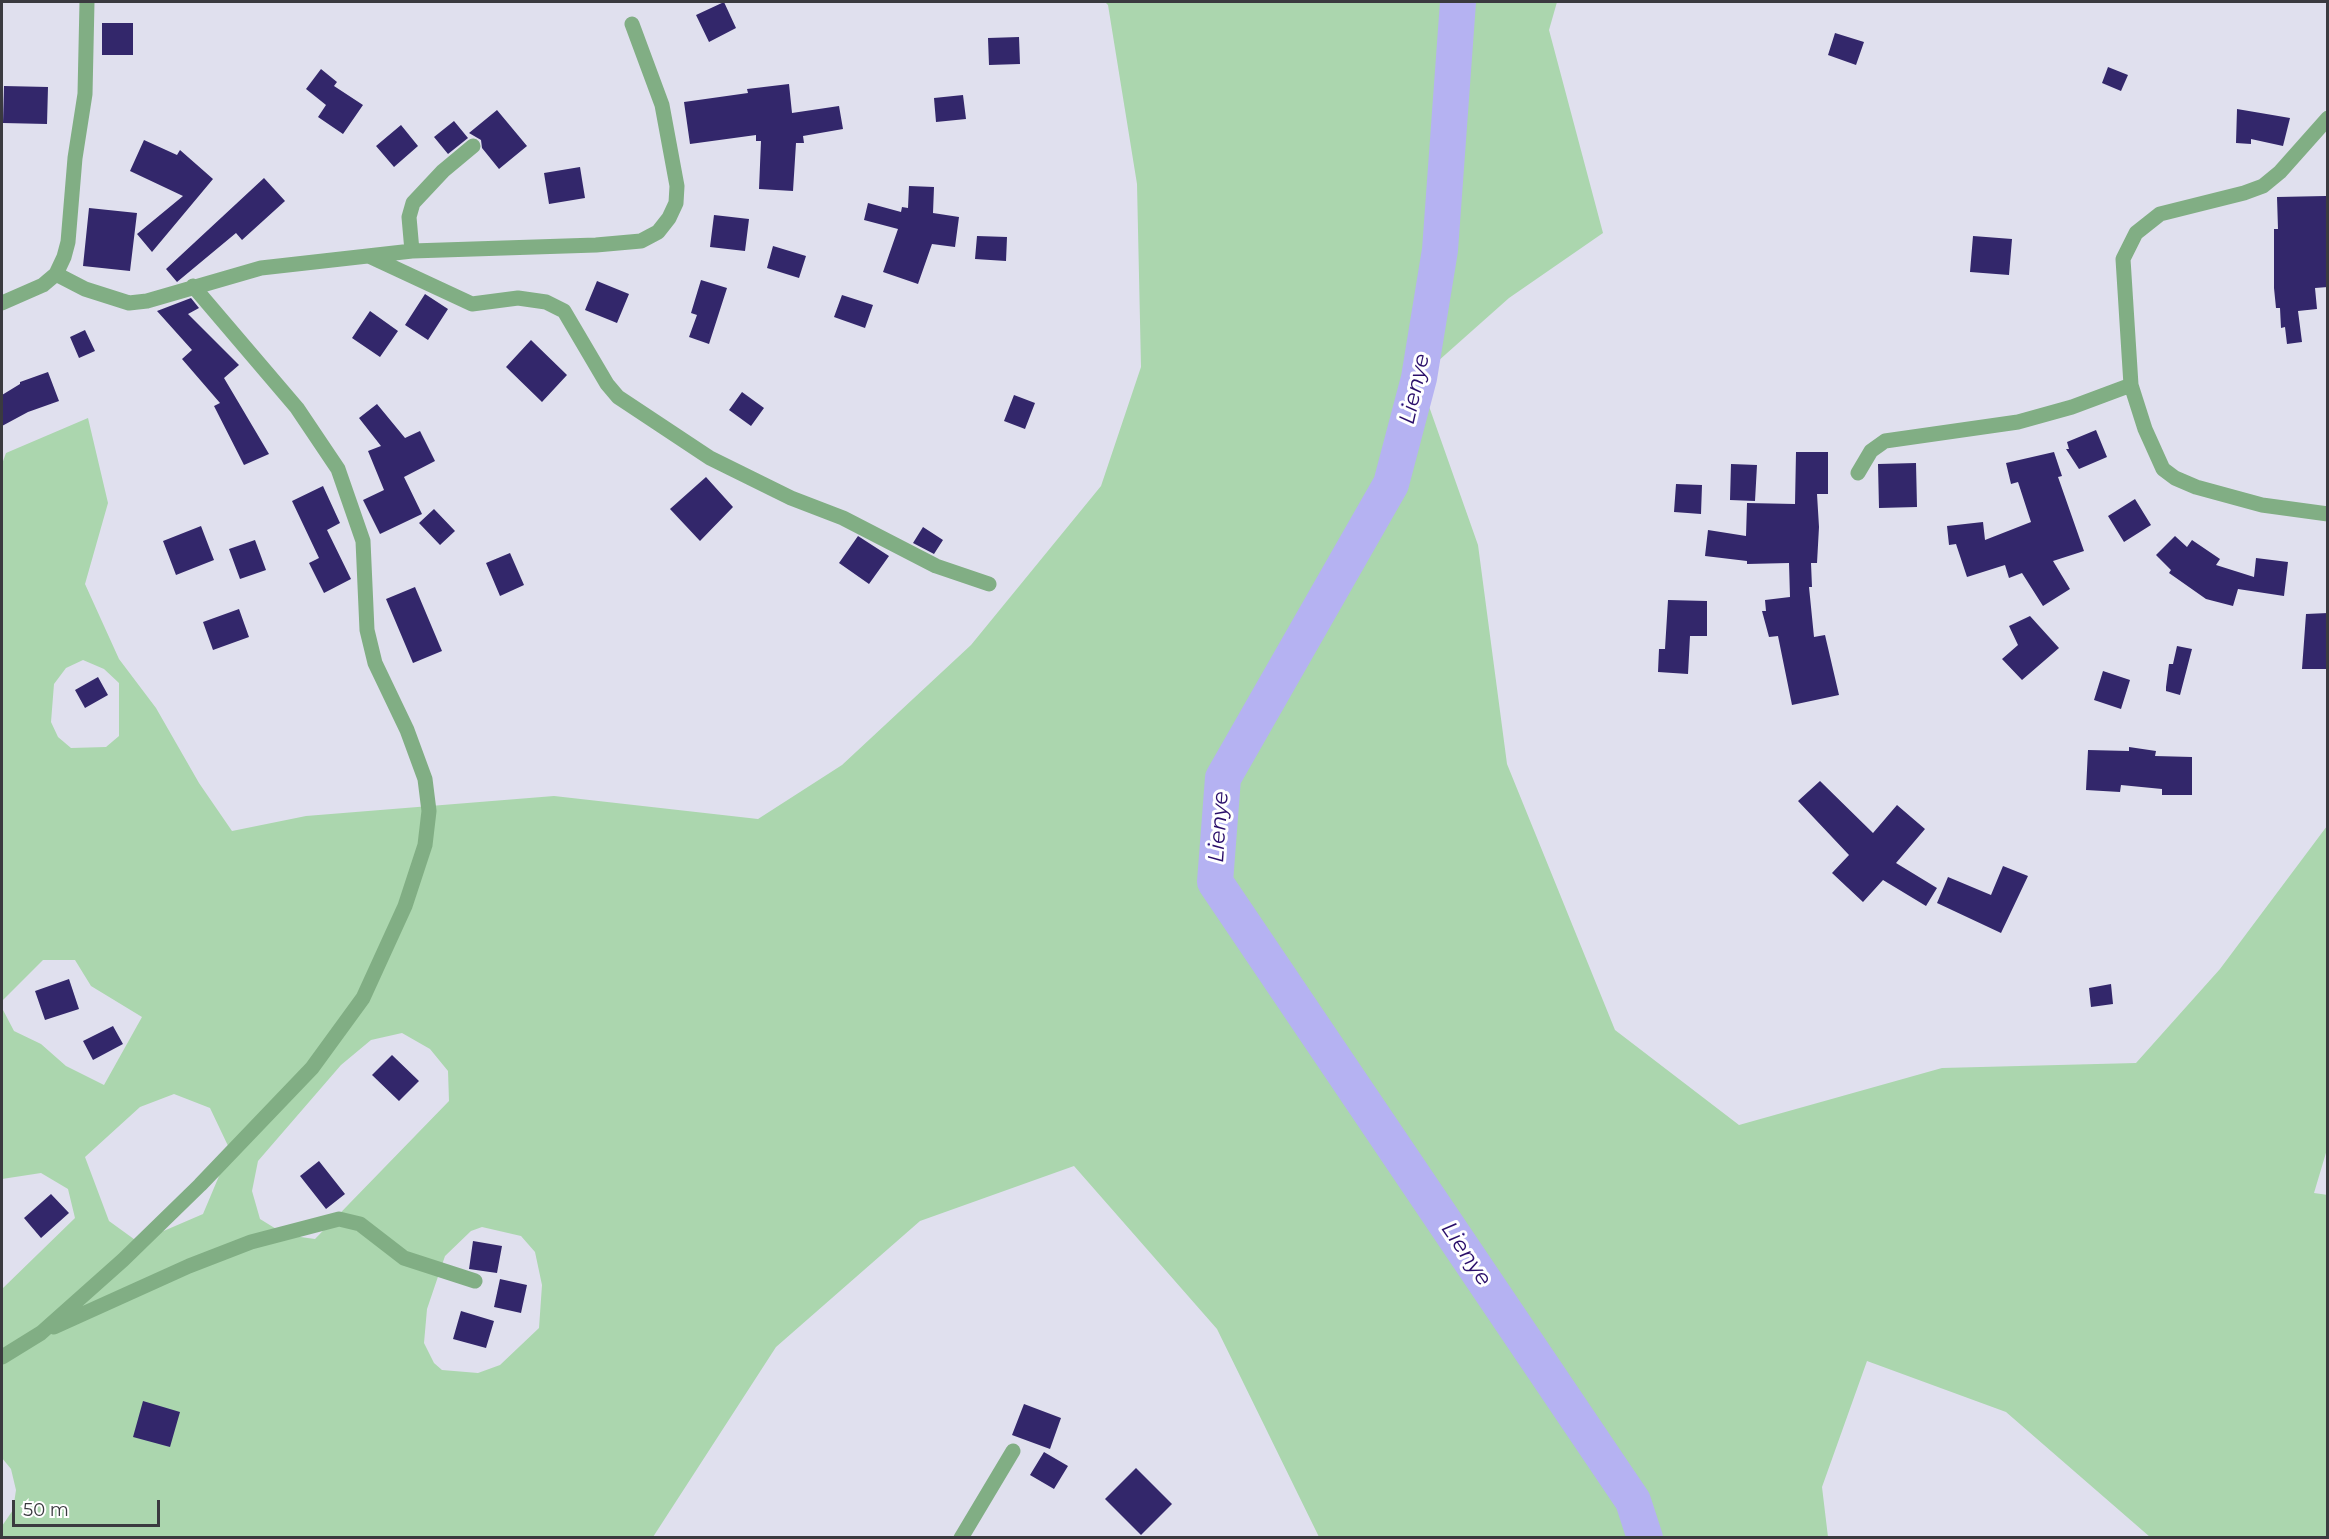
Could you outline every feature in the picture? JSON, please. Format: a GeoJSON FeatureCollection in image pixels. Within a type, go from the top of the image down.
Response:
{"type":"FeatureCollection","features":[{"type":"Feature","properties":{"kind":"street"},"geometry":{"type":"LineString","coordinates":[[2,303],[43,285],[56,274],[68,242],[75,158],[85,94],[87,2]]}},
{"type":"Feature","properties":{"kind":"street"},"geometry":{"type":"LineString","coordinates":[[56,274],[85,289],[129,303],[147,301],[261,268],[371,258],[412,251],[596,245],[641,241],[658,232],[676,203],[677,186],[662,105],[632,24]]}},
{"type":"Feature","properties":{"kind":"street"},"geometry":{"type":"LineString","coordinates":[[2328,118],[2280,172],[2263,186],[2160,214],[2136,233],[2123,260],[2131,385],[2155,455],[2163,469],[2175,478],[2196,487],[2262,506],[2328,514]]}},
{"type":"Feature","properties":{"kind":"street"},"geometry":{"type":"LineString","coordinates":[[412,251],[409,217],[413,203],[443,171],[473,146]]}},
{"type":"Feature","properties":{"kind":"street"},"geometry":{"type":"LineString","coordinates":[[371,258],[472,304],[518,298],[546,302],[564,310],[618,397],[710,458],[791,498],[843,518],[936,566],[989,584]]}},
{"type":"Feature","properties":{"kind":"street"},"geometry":{"type":"LineString","coordinates":[[41,1333],[123,1260],[183,1202],[312,1068],[363,998],[405,906],[425,845],[429,812],[425,779],[407,730],[375,663],[368,630],[363,541],[338,469],[297,408],[193,286]]}},
{"type":"Feature","properties":{"kind":"street"},"geometry":{"type":"LineString","coordinates":[[1858,473],[1871,451],[1885,441],[2018,422],[2072,408],[2131,385]]}},
{"type":"Feature","properties":{"kind":"street"},"geometry":{"type":"LineString","coordinates":[[2,1357],[41,1333],[189,1266],[251,1242],[339,1220],[360,1224],[405,1258],[475,1281]]}},
{"type":"Feature","properties":{"kind":"street"},"geometry":{"type":"LineString","coordinates":[[962,1538],[1012,1451]]}},
{"type":"Feature","properties":{"kind":"green space"},"geometry":{"type":"Polygon","coordinates":[[[1105,2],[1557,2],[1549,30],[1603,233],[1509,298],[1419,378],[1478,545],[1507,764],[1615,1030],[1739,1125],[1942,1068],[2136,1063],[2220,969],[2327,826],[2328,1146],[2314,1193],[2328,1195],[2327,1537],[2150,1537],[2006,1412],[1867,1361],[1822,1487],[1828,1537],[1319,1537],[1217,1329],[1074,1166],[920,1221],[776,1347],[653,1537],[2,1537],[2,1526],[13,1510],[16,1490],[11,1469],[2,1458],[2,1289],[75,1218],[68,1189],[41,1173],[2,1179],[2,1008],[14,1031],[41,1044],[66,1066],[104,1085],[142,1017],[91,986],[75,960],[43,960],[2,1001],[2,464],[6,453],[88,418],[108,503],[85,584],[119,659],[156,708],[199,783],[232,831],[306,816],[554,796],[758,819],[842,765],[971,645],[1101,486],[1141,367],[1137,184],[1108,5],[1105,2]],[[83,660],[66,668],[54,684],[51,722],[58,737],[71,748],[106,747],[119,736],[119,683],[104,669],[83,660]],[[402,1033],[371,1040],[341,1065],[258,1161],[252,1191],[260,1219],[286,1235],[315,1239],[449,1101],[448,1071],[430,1049],[402,1033]],[[174,1094],[140,1107],[85,1157],[109,1221],[138,1242],[203,1214],[230,1150],[210,1108],[174,1094]],[[482,1227],[471,1231],[445,1256],[427,1309],[424,1343],[434,1363],[442,1370],[478,1373],[500,1365],[539,1328],[542,1285],[535,1252],[521,1236],[482,1227]]]}},
{"type":"Feature","properties":{"kind":"building"},"geometry":{"type":"Polygon","coordinates":[[[724,2],[736,28],[709,42],[696,15],[724,2]]]}},
{"type":"Feature","properties":{"kind":"building"},"geometry":{"type":"Polygon","coordinates":[[[102,23],[133,23],[133,55],[102,55],[102,23]]]}},
{"type":"Feature","properties":{"kind":"building"},"geometry":{"type":"Polygon","coordinates":[[[1835,33],[1864,42],[1856,65],[1828,55],[1835,33]]]}},
{"type":"Feature","properties":{"kind":"building"},"geometry":{"type":"Polygon","coordinates":[[[1019,37],[1020,64],[989,65],[988,38],[1019,37]]]}},
{"type":"Feature","properties":{"kind":"building"},"geometry":{"type":"Polygon","coordinates":[[[2108,67],[2128,75],[2121,91],[2102,83],[2108,67]]]}},
{"type":"Feature","properties":{"kind":"building"},"geometry":{"type":"Polygon","coordinates":[[[321,69],[337,82],[334,86],[363,105],[343,134],[318,117],[326,105],[306,89],[321,69]]]}},
{"type":"Feature","properties":{"kind":"building"},"geometry":{"type":"Polygon","coordinates":[[[789,84],[792,113],[839,106],[843,129],[803,136],[804,143],[796,143],[793,191],[759,189],[761,141],[756,141],[756,135],[690,144],[684,102],[748,93],[747,89],[789,84]]]}},
{"type":"Feature","properties":{"kind":"building"},"geometry":{"type":"Polygon","coordinates":[[[4,86],[48,87],[47,124],[3,123],[4,86]]]}},
{"type":"Feature","properties":{"kind":"building"},"geometry":{"type":"Polygon","coordinates":[[[963,95],[966,119],[936,122],[934,98],[963,95]]]}},
{"type":"Feature","properties":{"kind":"building"},"geometry":{"type":"Polygon","coordinates":[[[2237,109],[2290,118],[2283,146],[2251,139],[2251,144],[2236,143],[2237,109]]]}},
{"type":"Feature","properties":{"kind":"building"},"geometry":{"type":"Polygon","coordinates":[[[497,110],[527,146],[499,169],[482,148],[481,140],[469,133],[497,110]]]}},
{"type":"Feature","properties":{"kind":"building"},"geometry":{"type":"Polygon","coordinates":[[[454,121],[468,138],[448,154],[434,137],[454,121]]]}},
{"type":"Feature","properties":{"kind":"building"},"geometry":{"type":"Polygon","coordinates":[[[401,125],[418,146],[394,167],[376,146],[401,125]]]}},
{"type":"Feature","properties":{"kind":"building"},"geometry":{"type":"Polygon","coordinates":[[[144,140],[177,155],[180,150],[213,179],[152,252],[137,234],[183,196],[130,171],[144,140]]]}},
{"type":"Feature","properties":{"kind":"building"},"geometry":{"type":"Polygon","coordinates":[[[580,167],[585,198],[549,204],[544,173],[580,167]]]}},
{"type":"Feature","properties":{"kind":"building"},"geometry":{"type":"Polygon","coordinates":[[[264,178],[285,201],[242,240],[236,233],[177,282],[166,269],[264,178]]]}},
{"type":"Feature","properties":{"kind":"building"},"geometry":{"type":"Polygon","coordinates":[[[909,186],[934,187],[933,213],[959,217],[955,247],[932,244],[918,284],[883,272],[898,229],[864,220],[868,203],[901,212],[902,207],[908,208],[909,186]]]}},
{"type":"Feature","properties":{"kind":"building"},"geometry":{"type":"Polygon","coordinates":[[[2326,196],[2328,287],[2315,288],[2317,309],[2298,311],[2302,342],[2287,344],[2285,327],[2281,328],[2280,308],[2276,308],[2274,288],[2274,229],[2278,229],[2277,197],[2326,196]]]}},
{"type":"Feature","properties":{"kind":"building"},"geometry":{"type":"Polygon","coordinates":[[[89,208],[137,213],[130,271],[83,266],[89,208]]]}},
{"type":"Feature","properties":{"kind":"building"},"geometry":{"type":"Polygon","coordinates":[[[714,215],[749,219],[745,251],[710,247],[714,215]]]}},
{"type":"Feature","properties":{"kind":"building"},"geometry":{"type":"Polygon","coordinates":[[[977,236],[1007,237],[1006,261],[975,259],[977,236]]]}},
{"type":"Feature","properties":{"kind":"building"},"geometry":{"type":"Polygon","coordinates":[[[1973,236],[2012,239],[2009,275],[1970,272],[1973,236]]]}},
{"type":"Feature","properties":{"kind":"building"},"geometry":{"type":"Polygon","coordinates":[[[773,246],[806,256],[799,278],[767,268],[773,246]]]}},
{"type":"Feature","properties":{"kind":"building"},"geometry":{"type":"Polygon","coordinates":[[[701,280],[727,288],[709,344],[689,337],[697,315],[691,313],[701,280]]]}},
{"type":"Feature","properties":{"kind":"building"},"geometry":{"type":"Polygon","coordinates":[[[597,281],[629,294],[617,323],[585,310],[597,281]]]}},
{"type":"Feature","properties":{"kind":"building"},"geometry":{"type":"Polygon","coordinates":[[[425,294],[448,309],[428,340],[405,325],[425,294]]]}},
{"type":"Feature","properties":{"kind":"building"},"geometry":{"type":"Polygon","coordinates":[[[842,295],[873,305],[865,328],[834,317],[842,295]]]}},
{"type":"Feature","properties":{"kind":"building"},"geometry":{"type":"Polygon","coordinates":[[[191,298],[199,308],[188,314],[239,365],[224,378],[269,454],[244,465],[214,406],[220,403],[182,359],[192,350],[157,311],[191,298]]]}},
{"type":"Feature","properties":{"kind":"building"},"geometry":{"type":"Polygon","coordinates":[[[370,311],[398,331],[380,357],[352,338],[370,311]]]}},
{"type":"Feature","properties":{"kind":"building"},"geometry":{"type":"Polygon","coordinates":[[[85,330],[95,351],[79,358],[70,337],[85,330]]]}},
{"type":"Feature","properties":{"kind":"building"},"geometry":{"type":"Polygon","coordinates":[[[531,340],[567,375],[542,402],[506,367],[531,340]]]}},
{"type":"Feature","properties":{"kind":"building"},"geometry":{"type":"Polygon","coordinates":[[[48,372],[59,401],[28,412],[2,426],[2,395],[20,382],[48,372]]]}},
{"type":"Feature","properties":{"kind":"building"},"geometry":{"type":"Polygon","coordinates":[[[742,392],[764,408],[751,426],[729,410],[742,392]]]}},
{"type":"Feature","properties":{"kind":"building"},"geometry":{"type":"Polygon","coordinates":[[[1014,395],[1035,403],[1025,429],[1004,421],[1014,395]]]}},
{"type":"Feature","properties":{"kind":"building"},"geometry":{"type":"Polygon","coordinates":[[[377,404],[405,438],[420,431],[435,461],[404,477],[422,514],[380,534],[363,500],[384,490],[368,451],[381,446],[359,418],[377,404]]]}},
{"type":"Feature","properties":{"kind":"building"},"geometry":{"type":"Polygon","coordinates":[[[2096,430],[2107,457],[2079,469],[2066,449],[2069,449],[2067,442],[2096,430]]]}},
{"type":"Feature","properties":{"kind":"building"},"geometry":{"type":"Polygon","coordinates":[[[1796,452],[1828,452],[1828,494],[1817,494],[1819,527],[1817,563],[1811,563],[1812,587],[1809,587],[1814,637],[1825,635],[1839,695],[1792,705],[1778,636],[1769,637],[1762,611],[1766,611],[1765,600],[1790,597],[1789,563],[1747,564],[1747,561],[1705,556],[1708,530],[1746,536],[1747,503],[1795,504],[1796,452]]]}},
{"type":"Feature","properties":{"kind":"building"},"geometry":{"type":"Polygon","coordinates":[[[2054,452],[2062,476],[2058,477],[2084,551],[2053,561],[2070,589],[2043,606],[2022,573],[2009,578],[2005,565],[1967,577],[1956,544],[1949,545],[1947,526],[1983,522],[1985,540],[2031,522],[2018,482],[2011,484],[2006,463],[2054,452]]]}},
{"type":"Feature","properties":{"kind":"building"},"geometry":{"type":"Polygon","coordinates":[[[1916,463],[1917,507],[1879,508],[1878,464],[1916,463]]]}},
{"type":"Feature","properties":{"kind":"building"},"geometry":{"type":"Polygon","coordinates":[[[1731,464],[1757,465],[1755,501],[1730,500],[1731,464]]]}},
{"type":"Feature","properties":{"kind":"building"},"geometry":{"type":"Polygon","coordinates":[[[706,477],[733,507],[700,541],[670,509],[706,477]]]}},
{"type":"Feature","properties":{"kind":"building"},"geometry":{"type":"Polygon","coordinates":[[[1676,484],[1702,485],[1701,514],[1674,512],[1676,484]]]}},
{"type":"Feature","properties":{"kind":"building"},"geometry":{"type":"Polygon","coordinates":[[[323,486],[340,523],[327,530],[351,579],[324,593],[309,563],[319,558],[292,501],[323,486]]]}},
{"type":"Feature","properties":{"kind":"building"},"geometry":{"type":"Polygon","coordinates":[[[2135,499],[2151,525],[2124,542],[2108,516],[2135,499]]]}},
{"type":"Feature","properties":{"kind":"building"},"geometry":{"type":"Polygon","coordinates":[[[434,509],[455,531],[440,545],[419,523],[434,509]]]}},
{"type":"Feature","properties":{"kind":"building"},"geometry":{"type":"Polygon","coordinates":[[[201,526],[214,560],[176,575],[163,541],[201,526]]]}},
{"type":"Feature","properties":{"kind":"building"},"geometry":{"type":"Polygon","coordinates":[[[923,527],[943,540],[934,554],[913,543],[923,527]]]}},
{"type":"Feature","properties":{"kind":"building"},"geometry":{"type":"Polygon","coordinates":[[[858,536],[889,556],[869,584],[839,563],[858,536]]]}},
{"type":"Feature","properties":{"kind":"building"},"geometry":{"type":"Polygon","coordinates":[[[2175,536],[2187,547],[2192,540],[2220,559],[2216,565],[2254,577],[2256,558],[2288,562],[2284,596],[2238,589],[2233,606],[2206,599],[2169,573],[2171,570],[2156,555],[2175,536]]]}},
{"type":"Feature","properties":{"kind":"building"},"geometry":{"type":"Polygon","coordinates":[[[255,540],[266,570],[240,579],[229,549],[255,540]]]}},
{"type":"Feature","properties":{"kind":"building"},"geometry":{"type":"Polygon","coordinates":[[[510,553],[524,585],[500,596],[486,563],[510,553]]]}},
{"type":"Feature","properties":{"kind":"building"},"geometry":{"type":"Polygon","coordinates":[[[415,587],[442,651],[413,663],[386,599],[415,587]]]}},
{"type":"Feature","properties":{"kind":"building"},"geometry":{"type":"Polygon","coordinates":[[[1668,600],[1707,601],[1707,636],[1690,636],[1688,674],[1658,672],[1659,649],[1665,649],[1668,600]]]}},
{"type":"Feature","properties":{"kind":"building"},"geometry":{"type":"Polygon","coordinates":[[[239,609],[249,637],[213,650],[203,622],[239,609]]]}},
{"type":"Feature","properties":{"kind":"building"},"geometry":{"type":"Polygon","coordinates":[[[2328,613],[2328,669],[2302,669],[2306,614],[2328,613]]]}},
{"type":"Feature","properties":{"kind":"building"},"geometry":{"type":"Polygon","coordinates":[[[2030,616],[2059,648],[2022,680],[2002,659],[2018,645],[2009,626],[2030,616]]]}},
{"type":"Feature","properties":{"kind":"building"},"geometry":{"type":"Polygon","coordinates":[[[2177,646],[2192,649],[2180,695],[2166,691],[2169,664],[2173,664],[2177,646]]]}},
{"type":"Feature","properties":{"kind":"building"},"geometry":{"type":"Polygon","coordinates":[[[2103,671],[2130,680],[2121,709],[2094,700],[2103,671]]]}},
{"type":"Feature","properties":{"kind":"building"},"geometry":{"type":"Polygon","coordinates":[[[98,677],[108,695],[85,708],[75,690],[98,677]]]}},
{"type":"Feature","properties":{"kind":"building"},"geometry":{"type":"Polygon","coordinates":[[[2129,747],[2156,751],[2155,756],[2192,757],[2192,795],[2162,795],[2162,789],[2121,785],[2120,792],[2086,790],[2088,750],[2129,751],[2129,747]]]}},
{"type":"Feature","properties":{"kind":"building"},"geometry":{"type":"Polygon","coordinates":[[[1820,781],[1873,833],[1897,805],[1925,829],[1896,863],[1937,888],[1926,906],[1883,880],[1863,902],[1832,873],[1849,855],[1798,801],[1820,781]]]}},
{"type":"Feature","properties":{"kind":"building"},"geometry":{"type":"Polygon","coordinates":[[[2003,866],[2028,876],[2001,933],[1937,903],[1948,877],[1991,895],[2003,866]]]}},
{"type":"Feature","properties":{"kind":"building"},"geometry":{"type":"Polygon","coordinates":[[[69,979],[79,1009],[45,1020],[35,991],[69,979]]]}},
{"type":"Feature","properties":{"kind":"building"},"geometry":{"type":"Polygon","coordinates":[[[2111,984],[2113,1004],[2091,1007],[2089,988],[2111,984]]]}},
{"type":"Feature","properties":{"kind":"building"},"geometry":{"type":"Polygon","coordinates":[[[113,1026],[123,1044],[93,1060],[83,1041],[113,1026]]]}},
{"type":"Feature","properties":{"kind":"building"},"geometry":{"type":"Polygon","coordinates":[[[392,1055],[419,1081],[399,1101],[372,1075],[392,1055]]]}},
{"type":"Feature","properties":{"kind":"building"},"geometry":{"type":"Polygon","coordinates":[[[319,1161],[345,1194],[326,1209],[300,1176],[319,1161]]]}},
{"type":"Feature","properties":{"kind":"building"},"geometry":{"type":"Polygon","coordinates":[[[51,1194],[69,1213],[41,1238],[24,1218],[51,1194]]]}},
{"type":"Feature","properties":{"kind":"building"},"geometry":{"type":"Polygon","coordinates":[[[473,1241],[502,1246],[497,1273],[469,1269],[473,1241]]]}},
{"type":"Feature","properties":{"kind":"building"},"geometry":{"type":"Polygon","coordinates":[[[500,1279],[527,1285],[521,1313],[494,1307],[500,1279]]]}},
{"type":"Feature","properties":{"kind":"building"},"geometry":{"type":"Polygon","coordinates":[[[461,1311],[494,1321],[486,1348],[453,1339],[461,1311]]]}},
{"type":"Feature","properties":{"kind":"building"},"geometry":{"type":"Polygon","coordinates":[[[143,1401],[180,1412],[170,1447],[133,1437],[143,1401]]]}},
{"type":"Feature","properties":{"kind":"building"},"geometry":{"type":"Polygon","coordinates":[[[1024,1404],[1061,1418],[1050,1449],[1012,1435],[1024,1404]]]}},
{"type":"Feature","properties":{"kind":"building"},"geometry":{"type":"Polygon","coordinates":[[[1044,1452],[1068,1466],[1054,1489],[1030,1475],[1044,1452]]]}},
{"type":"Feature","properties":{"kind":"building"},"geometry":{"type":"Polygon","coordinates":[[[1136,1468],[1172,1504],[1141,1535],[1105,1499],[1136,1468]]]}},
{"type":"Feature","properties":{"kind":"waterway","name":"Lienye"},"geometry":{"type":"LineString","coordinates":[[1458,2],[1440,250],[1419,378],[1391,484],[1223,778],[1215,882],[1633,1501],[1645,1538]]}}]}
